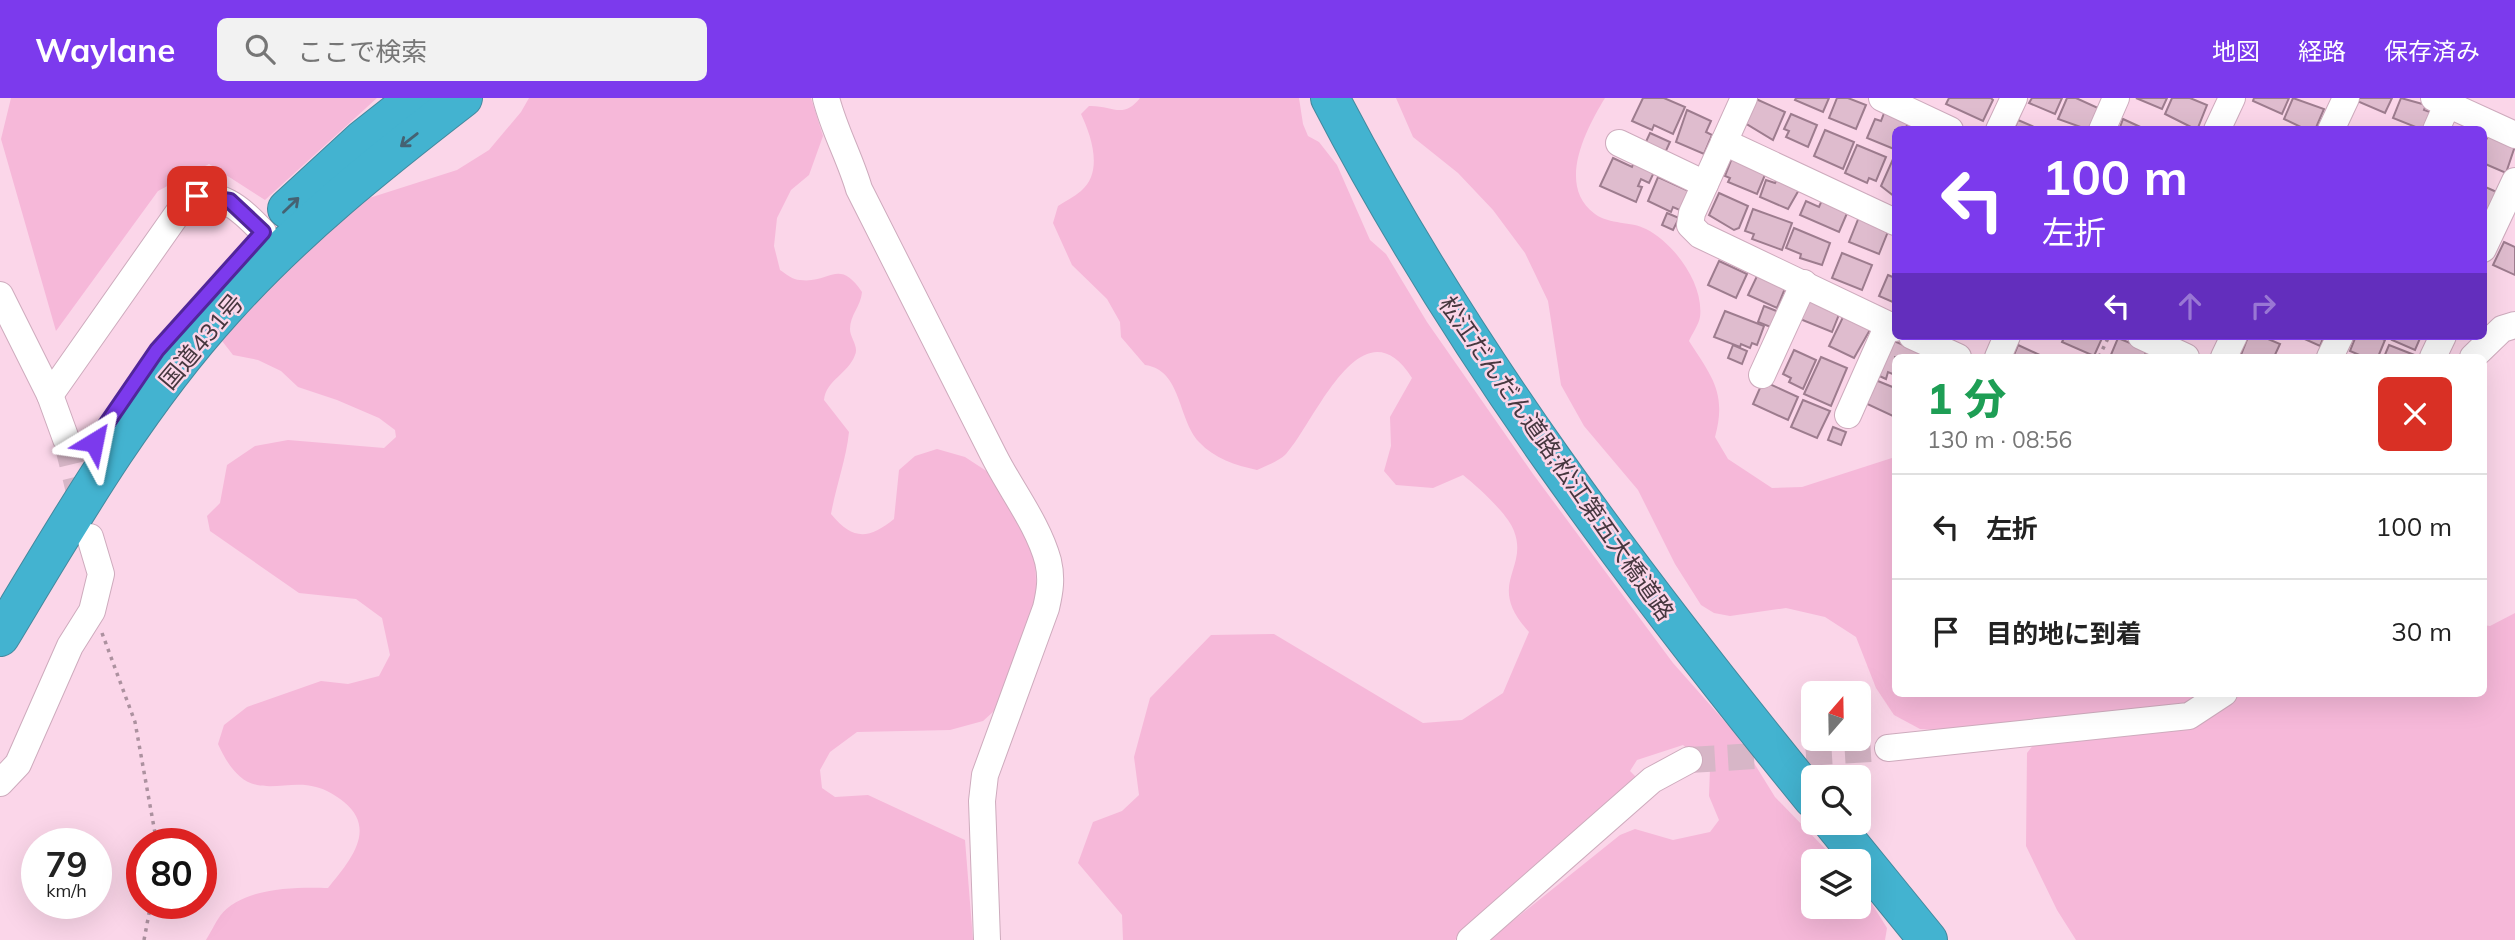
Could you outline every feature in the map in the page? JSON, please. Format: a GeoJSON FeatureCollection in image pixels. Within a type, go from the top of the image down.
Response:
{"type":"FeatureCollection","features":[{"type":"Feature","properties":{"kind":"highway","name":"国道431号"},"geometry":{"type":"LineString","coordinates":[[0,590],[94,442],[157,350],[263,232],[362,140],[415,98]]}},
{"type":"Feature","properties":{"kind":"highway","name":"国道431号"},"geometry":{"type":"LineString","coordinates":[[0,637],[112,454],[224,309],[328,206],[463,98]]}},
{"type":"Feature","properties":{"kind":"highway","name":"松江だんだん道路;松江第五大橋道路"},"geometry":{"type":"LineString","coordinates":[[1330,98],[1423,265],[1500,384],[1592,515],[1688,643],[1801,784]]}},
{"type":"Feature","properties":{"kind":"highway"},"geometry":{"type":"LineString","coordinates":[[1843,835],[1928,940]]}},
{"type":"Feature","properties":{"kind":"street"},"geometry":{"type":"LineString","coordinates":[[826,98],[833,127],[852,165],[859,189],[998,464],[1029,519],[1049,565],[1052,585],[1046,608],[985,775],[982,801],[987,940]]}},
{"type":"Feature","properties":{"kind":"street"},"geometry":{"type":"LineString","coordinates":[[1744,98],[1690,220],[1694,231],[1892,326],[1848,415]]}},
{"type":"Feature","properties":{"kind":"street"},"geometry":{"type":"LineString","coordinates":[[1882,98],[1942,126]]}},
{"type":"Feature","properties":{"kind":"street"},"geometry":{"type":"LineString","coordinates":[[2001,126],[2014,98]]}},
{"type":"Feature","properties":{"kind":"street"},"geometry":{"type":"LineString","coordinates":[[2104,126],[2116,98]]}},
{"type":"Feature","properties":{"kind":"street"},"geometry":{"type":"LineString","coordinates":[[2219,126],[2232,98]]}},
{"type":"Feature","properties":{"kind":"street"},"geometry":{"type":"LineString","coordinates":[[2333,126],[2346,98]]}},
{"type":"Feature","properties":{"kind":"street"},"geometry":{"type":"LineString","coordinates":[[2437,126],[2444,100],[2515,135]]}},
{"type":"Feature","properties":{"kind":"street"},"geometry":{"type":"LineString","coordinates":[[1724,142],[1892,221]]}},
{"type":"Feature","properties":{"kind":"street"},"geometry":{"type":"LineString","coordinates":[[1619,143],[1705,184]]}},
{"type":"Feature","properties":{"kind":"street"},"geometry":{"type":"LineString","coordinates":[[2487,241],[2515,181]]}},
{"type":"Feature","properties":{"kind":"street"},"geometry":{"type":"LineString","coordinates":[[50,395],[185,203],[197,196],[230,201],[263,232]]}},
{"type":"Feature","properties":{"kind":"street"},"geometry":{"type":"LineString","coordinates":[[1762,374],[1804,282]]}},
{"type":"Feature","properties":{"kind":"street"},"geometry":{"type":"LineString","coordinates":[[0,295],[50,395],[66,439]]}},
{"type":"Feature","properties":{"kind":"street"},"geometry":{"type":"LineString","coordinates":[[2476,354],[2502,329],[2515,325]]}},
{"type":"Feature","properties":{"kind":"street"},"geometry":{"type":"LineString","coordinates":[[1921,340],[1951,354]]}},
{"type":"Feature","properties":{"kind":"street"},"geometry":{"type":"LineString","coordinates":[[2150,340],[2180,354]]}},
{"type":"Feature","properties":{"kind":"street"},"geometry":{"type":"LineString","coordinates":[[0,783],[19,764],[70,646],[92,611],[101,574],[90,537]]}},
{"type":"Feature","properties":{"kind":"street"},"geometry":{"type":"LineString","coordinates":[[1888,748],[2189,716],[2218,697]]}},
{"type":"Feature","properties":{"kind":"street"},"geometry":{"type":"LineString","coordinates":[[1470,940],[1652,780],[1689,760]]}},
{"type":"Feature","properties":{"kind":"path"},"geometry":{"type":"LineString","coordinates":[[92,611],[119,673],[135,722],[154,828]]}},
{"type":"Feature","properties":{"kind":"path"},"geometry":{"type":"LineString","coordinates":[[144,940],[148,919]]}},
{"type":"Feature","properties":{"kind":"shaded area"},"geometry":{"type":"Polygon","coordinates":[[[11,98],[377,98],[265,200],[209,164],[158,191],[56,331],[1,139],[11,98]]]}},
{"type":"Feature","properties":{"kind":"shaded area"},"geometry":{"type":"Polygon","coordinates":[[[529,98],[811,98],[823,136],[809,175],[791,190],[777,218],[774,246],[780,270],[792,278],[811,280],[840,274],[847,276],[862,292],[850,324],[856,348],[855,355],[829,387],[824,400],[849,432],[831,514],[854,533],[869,533],[885,526],[894,519],[899,470],[915,456],[937,449],[965,457],[991,474],[1018,518],[1035,558],[1037,604],[1004,702],[983,721],[950,730],[857,732],[830,752],[820,770],[822,788],[835,797],[868,795],[965,840],[973,940],[206,940],[220,916],[242,899],[270,891],[328,888],[351,857],[359,835],[359,824],[354,813],[327,791],[309,785],[257,785],[244,780],[228,763],[218,744],[224,725],[247,707],[321,681],[348,684],[379,676],[390,655],[382,618],[356,599],[299,593],[210,531],[207,516],[220,503],[227,465],[255,446],[288,440],[384,448],[396,437],[395,430],[379,418],[298,387],[281,371],[258,360],[233,355],[219,337],[224,319],[363,200],[457,170],[489,150],[521,112],[529,98]]]}},
{"type":"Feature","properties":{"kind":"shaded area"},"geometry":{"type":"Polygon","coordinates":[[[1140,98],[1299,98],[1308,136],[1319,142],[1337,165],[1370,240],[1386,254],[1427,322],[1533,474],[1673,663],[1736,734],[1775,797],[1801,824],[1801,835],[1812,835],[1825,849],[1801,849],[1801,919],[1871,919],[1871,902],[1887,928],[1885,940],[1489,940],[1620,835],[1635,829],[1673,840],[1710,832],[1719,820],[1709,796],[1710,768],[1683,745],[1637,760],[1630,771],[1638,779],[1539,869],[1455,940],[1123,940],[1122,915],[1078,863],[1093,822],[1122,811],[1139,795],[1134,757],[1150,698],[1211,635],[1274,634],[1423,723],[1462,720],[1503,693],[1529,632],[1516,615],[1510,601],[1509,589],[1517,545],[1511,524],[1499,509],[1463,475],[1433,488],[1396,485],[1384,471],[1391,446],[1390,417],[1412,378],[1393,357],[1375,352],[1358,359],[1341,374],[1325,395],[1286,454],[1257,470],[1226,460],[1199,442],[1186,421],[1173,385],[1157,369],[1145,365],[1121,337],[1120,322],[1107,299],[1072,265],[1053,223],[1058,206],[1081,191],[1092,174],[1093,153],[1081,114],[1089,106],[1122,110],[1134,105],[1140,98]]]}},
{"type":"Feature","properties":{"kind":"shaded area"},"geometry":{"type":"Polygon","coordinates":[[[1396,98],[1605,98],[1590,125],[1578,157],[1577,188],[1583,202],[1595,214],[1607,220],[1646,229],[1667,244],[1685,266],[1700,304],[1700,317],[1689,341],[1715,386],[1719,408],[1715,437],[1728,459],[1772,488],[1802,487],[1892,458],[1892,697],[2208,697],[2184,711],[1951,731],[1920,729],[1894,715],[1876,688],[1856,637],[1825,617],[1786,608],[1730,616],[1714,613],[1701,605],[1675,564],[1638,490],[1584,426],[1561,385],[1548,301],[1525,253],[1493,210],[1458,173],[1413,137],[1396,98]]]}},
{"type":"Feature","properties":{"kind":"shaded area"},"geometry":{"type":"Polygon","coordinates":[[[2515,613],[2515,940],[2076,940],[2057,910],[2026,846],[2027,753],[2037,740],[2216,697],[2487,697],[2487,626],[2515,613]]]}},
{"type":"Feature","properties":{"kind":"building"},"geometry":{"type":"Polygon","coordinates":[[[1643,98],[1664,98],[1685,107],[1673,134],[1654,125],[1652,130],[1632,121],[1643,98]]]}},
{"type":"Feature","properties":{"kind":"building"},"geometry":{"type":"Polygon","coordinates":[[[1829,98],[1823,112],[1795,100],[1829,98]]]}},
{"type":"Feature","properties":{"kind":"building"},"geometry":{"type":"Polygon","coordinates":[[[1837,98],[1848,98],[1866,105],[1856,129],[1829,118],[1837,98]]]}},
{"type":"Feature","properties":{"kind":"building"},"geometry":{"type":"Polygon","coordinates":[[[1949,98],[1993,100],[1983,121],[1946,104],[1949,98]]]}},
{"type":"Feature","properties":{"kind":"building"},"geometry":{"type":"Polygon","coordinates":[[[2032,98],[2062,98],[2055,114],[2029,103],[2032,98]]]}},
{"type":"Feature","properties":{"kind":"building"},"geometry":{"type":"Polygon","coordinates":[[[2067,98],[2076,98],[2098,108],[2091,126],[2078,126],[2058,119],[2067,98]]]}},
{"type":"Feature","properties":{"kind":"building"},"geometry":{"type":"Polygon","coordinates":[[[2136,98],[2167,98],[2162,109],[2136,98]]]}},
{"type":"Feature","properties":{"kind":"building"},"geometry":{"type":"Polygon","coordinates":[[[2172,98],[2190,98],[2207,105],[2199,126],[2189,126],[2165,114],[2172,98]]]}},
{"type":"Feature","properties":{"kind":"building"},"geometry":{"type":"Polygon","coordinates":[[[2254,98],[2289,98],[2282,114],[2253,101],[2254,98]]]}},
{"type":"Feature","properties":{"kind":"building"},"geometry":{"type":"Polygon","coordinates":[[[2293,98],[2324,109],[2317,126],[2299,126],[2284,119],[2293,98]]]}},
{"type":"Feature","properties":{"kind":"building"},"geometry":{"type":"Polygon","coordinates":[[[2358,98],[2392,98],[2385,113],[2357,101],[2358,98]]]}},
{"type":"Feature","properties":{"kind":"building"},"geometry":{"type":"Polygon","coordinates":[[[2401,98],[2426,105],[2424,110],[2430,112],[2425,126],[2413,126],[2393,118],[2401,98]]]}},
{"type":"Feature","properties":{"kind":"building"},"geometry":{"type":"Polygon","coordinates":[[[1756,99],[1785,112],[1773,140],[1745,123],[1756,99]]]}},
{"type":"Feature","properties":{"kind":"building"},"geometry":{"type":"Polygon","coordinates":[[[1886,108],[1910,118],[1907,126],[1892,126],[1892,148],[1867,138],[1875,119],[1881,121],[1886,108]]]}},
{"type":"Feature","properties":{"kind":"building"},"geometry":{"type":"Polygon","coordinates":[[[1687,110],[1711,121],[1706,132],[1712,135],[1704,154],[1676,142],[1687,110]]]}},
{"type":"Feature","properties":{"kind":"building"},"geometry":{"type":"Polygon","coordinates":[[[1791,114],[1817,125],[1808,147],[1786,137],[1789,131],[1784,129],[1791,114]]]}},
{"type":"Feature","properties":{"kind":"building"},"geometry":{"type":"Polygon","coordinates":[[[2123,119],[2138,126],[2120,126],[2123,119]]]}},
{"type":"Feature","properties":{"kind":"building"},"geometry":{"type":"Polygon","coordinates":[[[2018,120],[2032,126],[2016,126],[2018,120]]]}},
{"type":"Feature","properties":{"kind":"building"},"geometry":{"type":"Polygon","coordinates":[[[1825,130],[1854,142],[1843,169],[1814,156],[1825,130]]]}},
{"type":"Feature","properties":{"kind":"building"},"geometry":{"type":"Polygon","coordinates":[[[1650,133],[1670,142],[1664,155],[1644,146],[1650,133]]]}},
{"type":"Feature","properties":{"kind":"building"},"geometry":{"type":"Polygon","coordinates":[[[2489,134],[2515,146],[2506,173],[2487,165],[2489,134]]]}},
{"type":"Feature","properties":{"kind":"building"},"geometry":{"type":"Polygon","coordinates":[[[1857,145],[1886,157],[1876,181],[1869,178],[1867,183],[1845,173],[1857,145]]]}},
{"type":"Feature","properties":{"kind":"building"},"geometry":{"type":"Polygon","coordinates":[[[1613,158],[1632,167],[1634,162],[1655,170],[1649,183],[1641,179],[1638,186],[1642,187],[1636,202],[1600,186],[1613,158]]]}},
{"type":"Feature","properties":{"kind":"building"},"geometry":{"type":"Polygon","coordinates":[[[1732,158],[1767,170],[1757,194],[1728,182],[1730,178],[1725,176],[1732,158]]]}},
{"type":"Feature","properties":{"kind":"building"},"geometry":{"type":"Polygon","coordinates":[[[1892,161],[1892,195],[1881,186],[1892,161]]]}},
{"type":"Feature","properties":{"kind":"building"},"geometry":{"type":"Polygon","coordinates":[[[1658,177],[1691,192],[1682,211],[1673,207],[1671,212],[1648,201],[1658,177]]]}},
{"type":"Feature","properties":{"kind":"building"},"geometry":{"type":"Polygon","coordinates":[[[1777,179],[1800,188],[1788,209],[1760,197],[1766,180],[1775,183],[1777,179]]]}},
{"type":"Feature","properties":{"kind":"building"},"geometry":{"type":"Polygon","coordinates":[[[2487,188],[2499,193],[2487,215],[2487,188]]]}},
{"type":"Feature","properties":{"kind":"building"},"geometry":{"type":"Polygon","coordinates":[[[1719,193],[1748,206],[1739,228],[1734,230],[1709,215],[1719,193]]]}},
{"type":"Feature","properties":{"kind":"building"},"geometry":{"type":"Polygon","coordinates":[[[1822,200],[1848,211],[1839,232],[1800,215],[1806,201],[1819,207],[1822,200]]]}},
{"type":"Feature","properties":{"kind":"building"},"geometry":{"type":"Polygon","coordinates":[[[1753,209],[1792,223],[1782,250],[1752,239],[1754,234],[1745,231],[1753,209]]]}},
{"type":"Feature","properties":{"kind":"building"},"geometry":{"type":"Polygon","coordinates":[[[1667,213],[1679,218],[1673,230],[1662,225],[1667,213]]]}},
{"type":"Feature","properties":{"kind":"building"},"geometry":{"type":"Polygon","coordinates":[[[1859,217],[1889,229],[1879,254],[1849,242],[1859,217]]]}},
{"type":"Feature","properties":{"kind":"building"},"geometry":{"type":"Polygon","coordinates":[[[1794,228],[1830,243],[1822,265],[1800,258],[1801,254],[1786,248],[1794,228]]]}},
{"type":"Feature","properties":{"kind":"building"},"geometry":{"type":"Polygon","coordinates":[[[2504,242],[2515,247],[2515,275],[2493,265],[2504,242]]]}},
{"type":"Feature","properties":{"kind":"building"},"geometry":{"type":"Polygon","coordinates":[[[1842,253],[1872,265],[1862,290],[1832,278],[1842,253]]]}},
{"type":"Feature","properties":{"kind":"building"},"geometry":{"type":"Polygon","coordinates":[[[1719,261],[1747,274],[1736,298],[1708,285],[1719,261]]]}},
{"type":"Feature","properties":{"kind":"building"},"geometry":{"type":"Polygon","coordinates":[[[1758,274],[1786,286],[1777,308],[1748,295],[1758,274]]]}},
{"type":"Feature","properties":{"kind":"building"},"geometry":{"type":"Polygon","coordinates":[[[1888,275],[1892,277],[1892,302],[1879,296],[1888,275]]]}},
{"type":"Feature","properties":{"kind":"building"},"geometry":{"type":"Polygon","coordinates":[[[1809,299],[1840,312],[1832,332],[1800,319],[1809,299]]]}},
{"type":"Feature","properties":{"kind":"building"},"geometry":{"type":"Polygon","coordinates":[[[1764,306],[1779,312],[1773,328],[1758,322],[1764,306]]]}},
{"type":"Feature","properties":{"kind":"building"},"geometry":{"type":"Polygon","coordinates":[[[1725,311],[1764,326],[1757,345],[1752,343],[1750,348],[1741,344],[1740,347],[1714,337],[1725,311]]]}},
{"type":"Feature","properties":{"kind":"building"},"geometry":{"type":"Polygon","coordinates":[[[1844,315],[1871,328],[1854,358],[1829,346],[1844,315]]]}},
{"type":"Feature","properties":{"kind":"building"},"geometry":{"type":"Polygon","coordinates":[[[2063,340],[2101,340],[2095,354],[2062,342],[2063,340]]]}},
{"type":"Feature","properties":{"kind":"building"},"geometry":{"type":"Polygon","coordinates":[[[2117,340],[2147,350],[2145,354],[2111,354],[2117,340]]]}},
{"type":"Feature","properties":{"kind":"building"},"geometry":{"type":"Polygon","coordinates":[[[2247,340],[2270,340],[2280,344],[2275,354],[2241,354],[2247,340]]]}},
{"type":"Feature","properties":{"kind":"building"},"geometry":{"type":"Polygon","coordinates":[[[2307,340],[2322,340],[2320,346],[2307,340]]]}},
{"type":"Feature","properties":{"kind":"building"},"geometry":{"type":"Polygon","coordinates":[[[2354,340],[2385,340],[2379,354],[2357,354],[2350,351],[2354,340]]]}},
{"type":"Feature","properties":{"kind":"building"},"geometry":{"type":"Polygon","coordinates":[[[2392,340],[2419,340],[2415,350],[2392,340]]]}},
{"type":"Feature","properties":{"kind":"building"},"geometry":{"type":"Polygon","coordinates":[[[1894,341],[1922,353],[1892,354],[1892,374],[1888,372],[1886,379],[1875,374],[1894,341]]]}},
{"type":"Feature","properties":{"kind":"building"},"geometry":{"type":"Polygon","coordinates":[[[1733,345],[1747,351],[1742,364],[1728,358],[1733,345]]]}},
{"type":"Feature","properties":{"kind":"building"},"geometry":{"type":"Polygon","coordinates":[[[2018,345],[2038,354],[2014,354],[2018,345]]]}},
{"type":"Feature","properties":{"kind":"building"},"geometry":{"type":"Polygon","coordinates":[[[2389,345],[2412,354],[2385,354],[2389,345]]]}},
{"type":"Feature","properties":{"kind":"building"},"geometry":{"type":"Polygon","coordinates":[[[1794,350],[1816,360],[1803,389],[1789,382],[1791,378],[1783,374],[1794,350]]]}},
{"type":"Feature","properties":{"kind":"building"},"geometry":{"type":"Polygon","coordinates":[[[1821,357],[1847,368],[1831,406],[1804,394],[1821,357]]]}},
{"type":"Feature","properties":{"kind":"building"},"geometry":{"type":"Polygon","coordinates":[[[1873,379],[1892,387],[1892,416],[1863,402],[1873,379]]]}},
{"type":"Feature","properties":{"kind":"building"},"geometry":{"type":"Polygon","coordinates":[[[1763,381],[1798,397],[1788,420],[1753,404],[1763,381]]]}},
{"type":"Feature","properties":{"kind":"building"},"geometry":{"type":"Polygon","coordinates":[[[1803,400],[1830,411],[1817,438],[1791,427],[1803,400]]]}},
{"type":"Feature","properties":{"kind":"building"},"geometry":{"type":"Polygon","coordinates":[[[1833,427],[1846,432],[1841,445],[1828,440],[1833,427]]]}},
{"type":"Feature","properties":{"kind":"tunnel"},"geometry":{"type":"LineString","coordinates":[[66,439],[84,512]]}},
{"type":"Feature","properties":{"kind":"tunnel"},"geometry":{"type":"LineString","coordinates":[[1689,760],[1888,748]]}},
{"type":"Feature","properties":{"kind":"route"},"geometry":{"type":"LineString","coordinates":[[94,442],[157,350],[263,232],[230,201],[197,196]]}}]}
